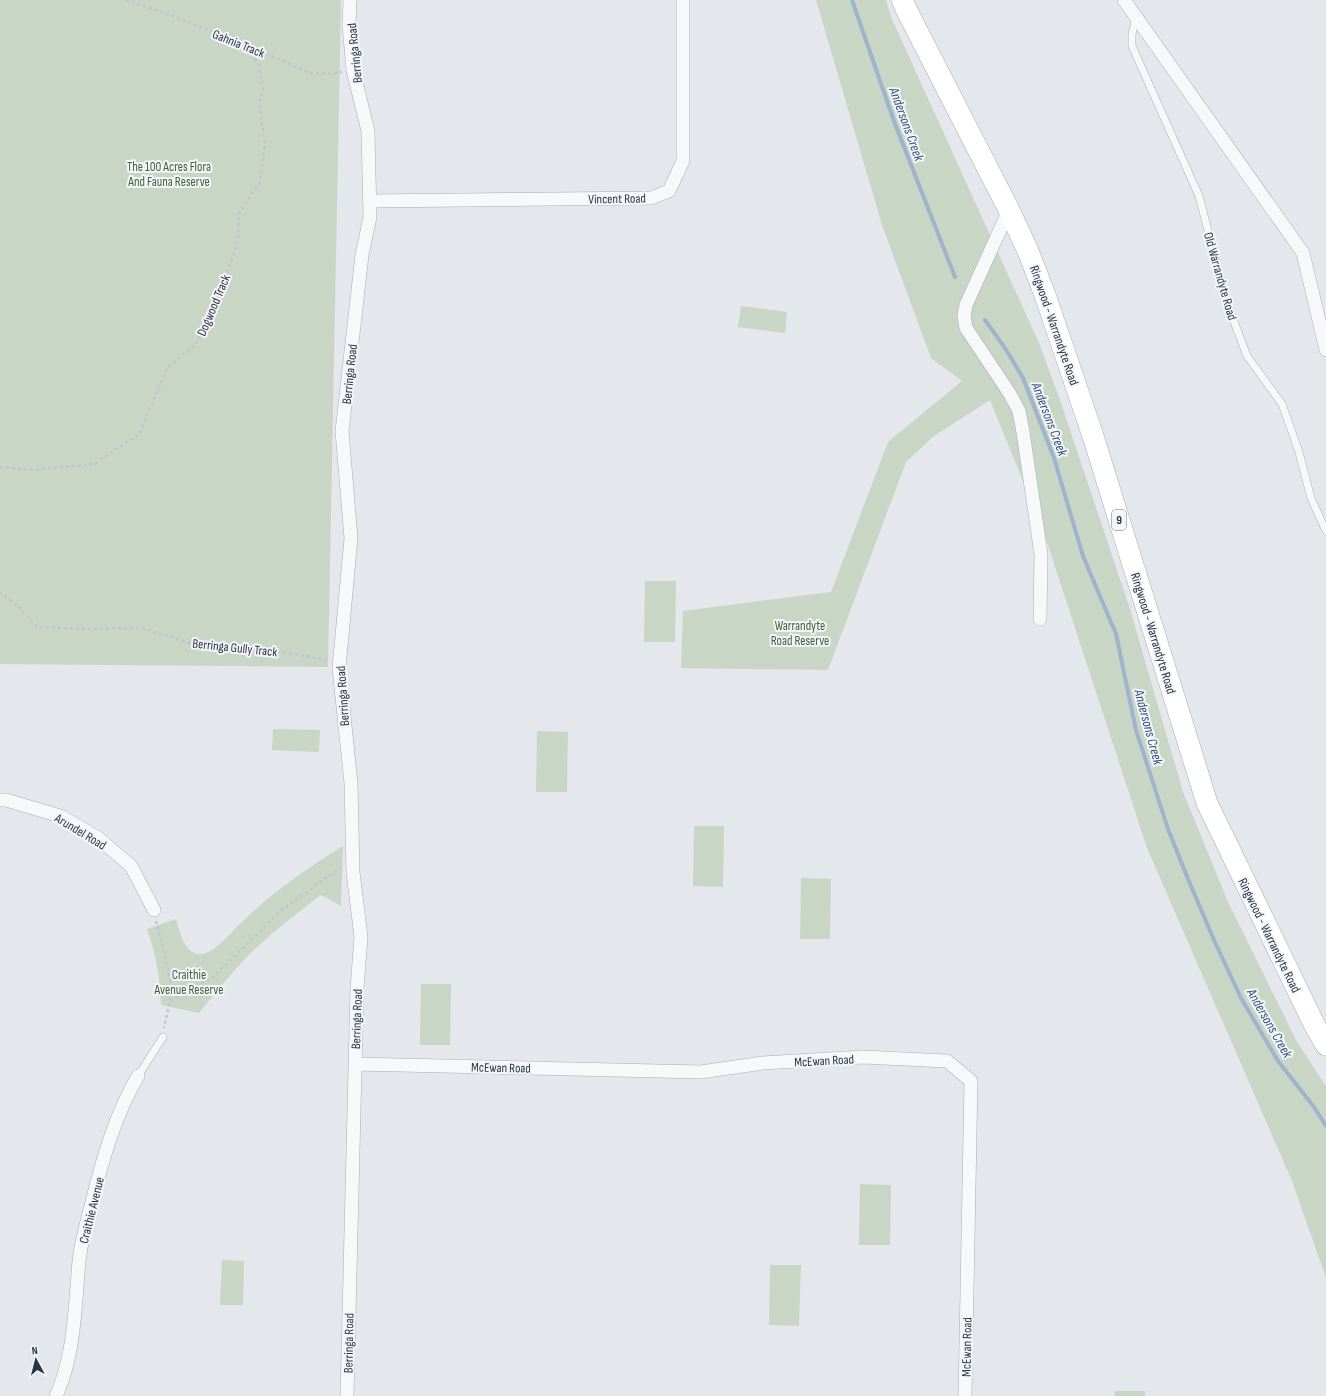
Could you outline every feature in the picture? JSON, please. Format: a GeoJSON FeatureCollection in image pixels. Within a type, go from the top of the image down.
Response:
{"type":"FeatureCollection","features":[{"type":"Feature","properties":{"kind":"main road","name":"Ringwood - Warrandyte Road"},"geometry":{"type":"LineString","coordinates":[[902,0],[906,11],[1009,210],[1028,251],[1045,295],[1093,436],[1207,803],[1314,1024],[1326,1045]]}},
{"type":"Feature","properties":{"kind":"street","name":"Berringa Road"},"geometry":{"type":"LineString","coordinates":[[347,1396],[357,988],[361,937],[353,872],[351,783],[339,668],[351,538],[342,431],[362,255],[370,217],[368,131],[353,70],[349,25],[350,0]]}},
{"type":"Feature","properties":{"kind":"street","name":"Vincent Road"},"geometry":{"type":"LineString","coordinates":[[370,201],[651,198],[669,191],[684,161],[683,0]]}},
{"type":"Feature","properties":{"kind":"street"},"geometry":{"type":"LineString","coordinates":[[1124,0],[1303,253],[1326,350]]}},
{"type":"Feature","properties":{"kind":"street"},"geometry":{"type":"LineString","coordinates":[[1009,210],[966,305],[964,315],[966,328],[1010,394],[1019,411],[1041,554],[1040,619]]}},
{"type":"Feature","properties":{"kind":"street","name":"Arundel Road"},"geometry":{"type":"LineString","coordinates":[[0,800],[6,800],[60,816],[98,838],[131,866],[154,910]]}},
{"type":"Feature","properties":{"kind":"street","name":"McEwan Road"},"geometry":{"type":"LineString","coordinates":[[355,1064],[701,1072],[763,1064],[863,1057],[948,1061],[971,1081],[965,1396]]}},
{"type":"Feature","properties":{"kind":"street","name":"Craithie Avenue"},"geometry":{"type":"LineString","coordinates":[[56,1396],[64,1372],[71,1342],[76,1304],[79,1260],[84,1228],[112,1133],[127,1096],[138,1076]]}},
{"type":"Feature","properties":{"kind":"lane","name":"Old Warrandyte Road"},"geometry":{"type":"LineString","coordinates":[[1136,16],[1132,34],[1132,46],[1199,196],[1227,303],[1247,356],[1282,404],[1299,452],[1311,498],[1326,531]]}},
{"type":"Feature","properties":{"kind":"lane","name":"Craithie Avenue"},"geometry":{"type":"LineString","coordinates":[[138,1076],[162,1037]]}},
{"type":"Feature","properties":{"kind":"path","name":"Gahnia Track"},"geometry":{"type":"LineString","coordinates":[[126,0],[248,45],[310,73],[330,74],[353,70]]}},
{"type":"Feature","properties":{"kind":"path","name":"Dogwood Track"},"geometry":{"type":"LineString","coordinates":[[0,467],[30,470],[94,464],[139,434],[168,367],[196,344],[217,302],[238,241],[239,213],[260,182],[265,144],[259,102],[263,91],[259,66],[248,45]]}},
{"type":"Feature","properties":{"kind":"path","name":"Berringa Gully Track"},"geometry":{"type":"LineString","coordinates":[[0,592],[19,607],[37,627],[89,629],[142,628],[193,644],[288,653],[322,659],[339,668]]}},
{"type":"Feature","properties":{"kind":"path"},"geometry":{"type":"LineString","coordinates":[[170,1001],[212,978],[283,909],[353,859]]}},
{"type":"Feature","properties":{"kind":"path"},"geometry":{"type":"LineString","coordinates":[[154,910],[170,977],[170,1001],[162,1037]]}},
{"type":"Feature","properties":{"kind":"green space","name":"The 100 Acres Flora And Fauna Reserve"},"geometry":{"type":"Polygon","coordinates":[[[0,0],[341,0],[328,667],[0,664],[0,0]]]}},
{"type":"Feature","properties":{"kind":"green space","name":"Warrandyte Road Reserve"},"geometry":{"type":"Polygon","coordinates":[[[816,0],[886,0],[891,17],[1039,343],[1059,397],[1130,609],[1183,792],[1228,902],[1297,1042],[1326,1086],[1326,1278],[1292,1181],[1147,848],[1044,533],[990,400],[934,436],[906,462],[828,670],[681,668],[683,611],[831,592],[888,442],[962,381],[931,358],[882,225],[816,0]]]}},
{"type":"Feature","properties":{"kind":"green space"},"geometry":{"type":"Polygon","coordinates":[[[741,306],[787,312],[785,333],[738,327],[741,306]]]}},
{"type":"Feature","properties":{"kind":"green space"},"geometry":{"type":"Polygon","coordinates":[[[645,581],[676,581],[675,642],[644,642],[645,581]]]}},
{"type":"Feature","properties":{"kind":"green space"},"geometry":{"type":"Polygon","coordinates":[[[273,729],[320,730],[319,752],[272,750],[273,729]]]}},
{"type":"Feature","properties":{"kind":"green space"},"geometry":{"type":"Polygon","coordinates":[[[537,731],[568,732],[567,792],[536,792],[537,731]]]}},
{"type":"Feature","properties":{"kind":"green space"},"geometry":{"type":"Polygon","coordinates":[[[694,826],[724,826],[723,887],[693,886],[694,826]]]}},
{"type":"Feature","properties":{"kind":"green space","name":"Craithie Avenue Reserve"},"geometry":{"type":"Polygon","coordinates":[[[343,846],[341,906],[321,895],[312,901],[278,928],[254,950],[233,972],[199,1013],[161,1005],[157,966],[147,929],[176,919],[183,940],[189,949],[198,954],[209,952],[221,943],[252,912],[277,892],[302,873],[343,846]]]}},
{"type":"Feature","properties":{"kind":"green space"},"geometry":{"type":"Polygon","coordinates":[[[801,878],[831,879],[830,939],[800,939],[801,878]]]}},
{"type":"Feature","properties":{"kind":"green space"},"geometry":{"type":"Polygon","coordinates":[[[421,984],[451,984],[450,1045],[420,1045],[421,984]]]}},
{"type":"Feature","properties":{"kind":"green space"},"geometry":{"type":"Polygon","coordinates":[[[860,1184],[891,1185],[890,1245],[859,1245],[860,1184]]]}},
{"type":"Feature","properties":{"kind":"green space"},"geometry":{"type":"Polygon","coordinates":[[[222,1260],[244,1261],[243,1305],[220,1305],[222,1260]]]}},
{"type":"Feature","properties":{"kind":"green space"},"geometry":{"type":"Polygon","coordinates":[[[770,1265],[801,1265],[799,1326],[769,1325],[770,1265]]]}},
{"type":"Feature","properties":{"kind":"green space"},"geometry":{"type":"Polygon","coordinates":[[[1115,1391],[1145,1391],[1145,1396],[1114,1396],[1115,1391]]]}},
{"type":"Feature","properties":{"kind":"waterway","name":"Andersons Creek"},"geometry":{"type":"LineString","coordinates":[[852,0],[895,124],[955,277]]}},
{"type":"Feature","properties":{"kind":"waterway","name":"Andersons Creek"},"geometry":{"type":"LineString","coordinates":[[985,320],[1005,348],[1023,378],[1054,458],[1083,556],[1116,634],[1136,730],[1168,829],[1188,879],[1241,998],[1278,1061],[1314,1107],[1326,1126]]}}]}
